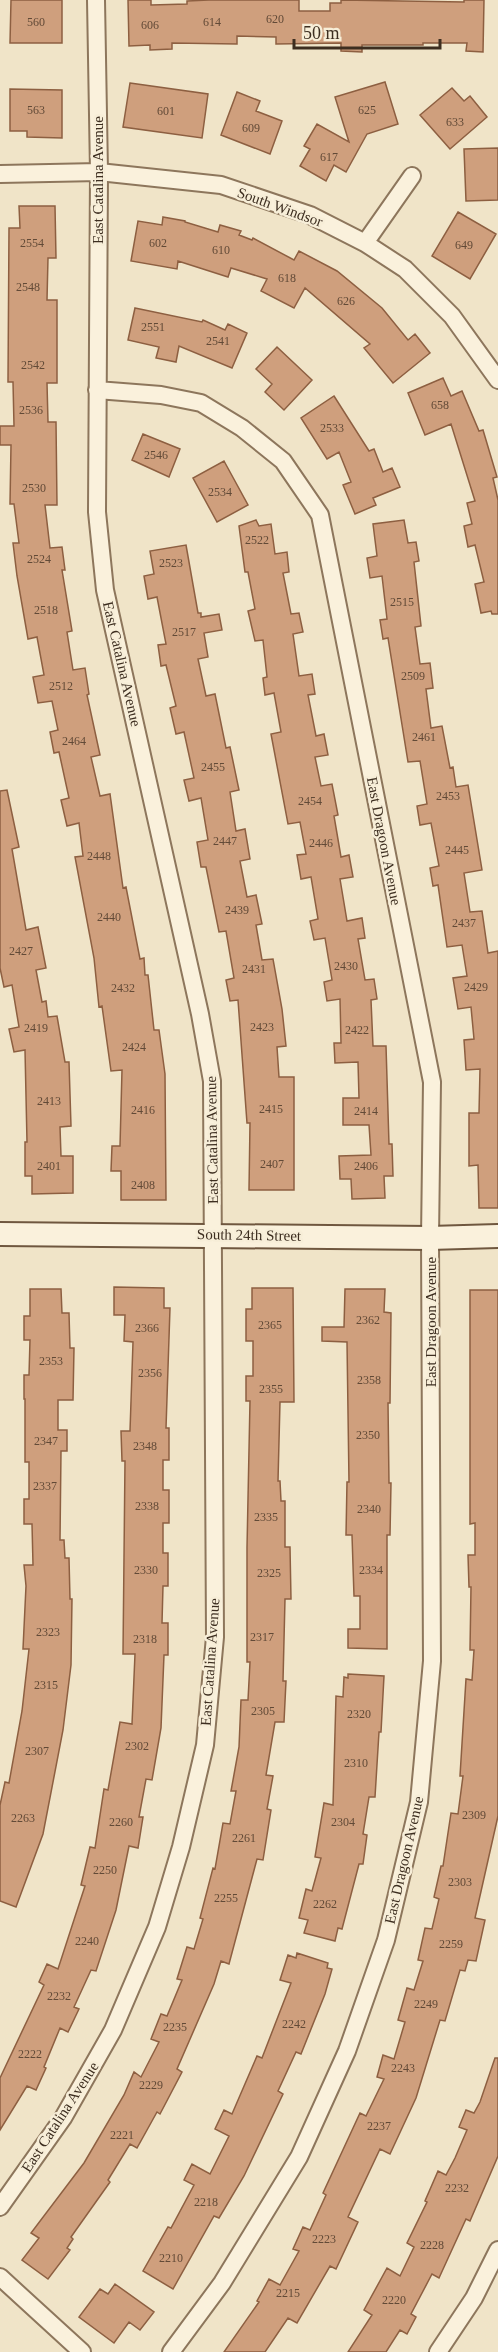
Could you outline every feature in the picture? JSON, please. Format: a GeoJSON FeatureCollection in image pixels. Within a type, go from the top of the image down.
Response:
{"type":"FeatureCollection","features":[{"type":"Feature","properties":{"kind":"street","name":"East Catalina Avenue"},"geometry":{"type":"LineString","coordinates":[[0,2207],[63,2118],[113,2030],[157,1927],[181,1847],[205,1745],[215,1637],[212,1082],[201,1014],[105,590],[97,512],[99,172],[96,0]]}},
{"type":"Feature","properties":{"kind":"street","name":"South Windsor"},"geometry":{"type":"LineString","coordinates":[[0,174],[99,172],[221,185],[310,215],[365,243],[405,269],[452,316],[498,380]]}},
{"type":"Feature","properties":{"kind":"street"},"geometry":{"type":"LineString","coordinates":[[365,243],[412,176]]}},
{"type":"Feature","properties":{"kind":"street","name":"East Dragoon Avenue"},"geometry":{"type":"LineString","coordinates":[[97,390],[161,395],[201,403],[242,428],[283,462],[320,515],[432,1082],[430,1238],[432,1661],[419,1802],[386,1940],[347,2051],[299,2157],[222,2283],[171,2352]]}},
{"type":"Feature","properties":{"kind":"street","name":"South 24th Street"},"geometry":{"type":"LineString","coordinates":[[0,1234],[213,1234],[430,1238],[498,1236]]}},
{"type":"Feature","properties":{"kind":"street"},"geometry":{"type":"LineString","coordinates":[[438,2352],[474,2298],[498,2250]]}},
{"type":"Feature","properties":{"kind":"street"},"geometry":{"type":"LineString","coordinates":[[0,2277],[82,2352]]}},
{"type":"Feature","properties":{"kind":"building"},"geometry":{"type":"Polygon","coordinates":[[[11,0],[62,0],[62,43],[10,43],[11,0]]]}},
{"type":"Feature","properties":{"kind":"building"},"geometry":{"type":"Polygon","coordinates":[[[128,0],[151,0],[151,5],[187,4],[187,1],[209,0],[299,0],[299,11],[330,11],[330,3],[341,3],[341,0],[464,2],[464,0],[484,0],[483,52],[466,51],[467,43],[362,45],[362,52],[341,51],[341,43],[276,44],[276,37],[237,36],[237,44],[172,43],[172,49],[150,50],[150,45],[129,46],[128,0]]]}},
{"type":"Feature","properties":{"kind":"building"},"geometry":{"type":"Polygon","coordinates":[[[385,82],[398,124],[367,134],[346,172],[334,165],[326,181],[300,166],[310,149],[304,146],[317,124],[349,142],[335,97],[385,82]]]}},
{"type":"Feature","properties":{"kind":"building"},"geometry":{"type":"Polygon","coordinates":[[[130,83],[208,94],[202,138],[123,127],[130,83]]]}},
{"type":"Feature","properties":{"kind":"building"},"geometry":{"type":"Polygon","coordinates":[[[452,88],[464,101],[470,96],[487,117],[450,149],[420,115],[452,88]]]}},
{"type":"Feature","properties":{"kind":"building"},"geometry":{"type":"Polygon","coordinates":[[[10,89],[62,90],[62,138],[27,137],[27,131],[10,131],[10,89]]]}},
{"type":"Feature","properties":{"kind":"building"},"geometry":{"type":"Polygon","coordinates":[[[237,92],[260,101],[256,111],[282,121],[270,154],[221,135],[237,92]]]}},
{"type":"Feature","properties":{"kind":"building"},"geometry":{"type":"Polygon","coordinates":[[[498,148],[498,200],[466,201],[464,149],[498,148]]]}},
{"type":"Feature","properties":{"kind":"building"},"geometry":{"type":"Polygon","coordinates":[[[19,206],[55,206],[56,258],[48,258],[47,300],[57,300],[57,383],[47,383],[48,422],[56,422],[57,505],[45,505],[50,548],[62,547],[65,570],[62,570],[72,631],[67,632],[73,670],[85,668],[89,694],[87,695],[100,755],[91,757],[100,796],[110,794],[123,888],[126,887],[140,959],[144,958],[145,975],[148,975],[154,1030],[159,1030],[165,1074],[166,1200],[121,1200],[121,1171],[111,1171],[112,1146],[120,1146],[122,1070],[111,1071],[102,1006],[99,1007],[94,958],[75,857],[83,856],[79,823],[67,826],[61,800],[69,798],[59,752],[54,753],[50,732],[58,730],[52,701],[38,703],[33,677],[44,675],[37,637],[28,639],[17,576],[13,543],[19,543],[14,504],[10,504],[11,445],[0,445],[0,426],[14,426],[13,382],[8,382],[9,228],[20,228],[19,206]]]}},
{"type":"Feature","properties":{"kind":"building"},"geometry":{"type":"Polygon","coordinates":[[[458,212],[496,234],[470,279],[432,256],[458,212]]]}},
{"type":"Feature","properties":{"kind":"building"},"geometry":{"type":"Polygon","coordinates":[[[163,217],[185,221],[218,232],[220,225],[241,231],[239,235],[252,240],[253,238],[294,260],[299,251],[337,271],[382,308],[408,340],[415,334],[430,353],[393,383],[364,348],[370,344],[305,288],[294,308],[261,291],[267,279],[231,268],[228,277],[178,261],[177,269],[131,261],[138,221],[162,225],[163,217]]]}},
{"type":"Feature","properties":{"kind":"building"},"geometry":{"type":"Polygon","coordinates":[[[135,308],[202,322],[203,320],[225,330],[228,324],[247,333],[232,368],[179,346],[176,362],[156,358],[159,347],[128,340],[135,308]]]}},
{"type":"Feature","properties":{"kind":"building"},"geometry":{"type":"Polygon","coordinates":[[[277,347],[312,380],[284,410],[265,392],[272,384],[256,369],[277,347]]]}},
{"type":"Feature","properties":{"kind":"building"},"geometry":{"type":"Polygon","coordinates":[[[443,378],[451,396],[462,391],[479,431],[483,430],[497,477],[493,478],[498,500],[498,614],[492,614],[491,611],[481,613],[475,584],[484,582],[475,545],[468,547],[464,526],[472,524],[467,503],[475,501],[451,424],[425,435],[408,393],[443,378]]]}},
{"type":"Feature","properties":{"kind":"building"},"geometry":{"type":"Polygon","coordinates":[[[334,396],[369,451],[374,449],[383,472],[392,468],[400,487],[373,498],[376,505],[355,514],[343,485],[351,482],[339,452],[327,459],[301,418],[334,396]]]}},
{"type":"Feature","properties":{"kind":"building"},"geometry":{"type":"Polygon","coordinates":[[[143,434],[180,449],[169,477],[132,460],[143,434]]]}},
{"type":"Feature","properties":{"kind":"building"},"geometry":{"type":"Polygon","coordinates":[[[224,461],[248,505],[217,522],[193,478],[224,461]]]}},
{"type":"Feature","properties":{"kind":"building"},"geometry":{"type":"Polygon","coordinates":[[[256,520],[259,526],[271,524],[275,554],[287,552],[289,572],[283,573],[291,614],[299,613],[303,632],[293,634],[299,676],[312,674],[315,694],[308,695],[316,736],[324,734],[328,755],[315,757],[321,786],[332,784],[338,815],[334,816],[341,857],[349,855],[353,877],[340,879],[347,921],[362,918],[365,938],[358,939],[365,980],[374,979],[377,999],[371,1000],[373,1046],[386,1046],[389,1144],[392,1144],[393,1176],[384,1176],[385,1198],[352,1199],[351,1179],[340,1179],[339,1156],[371,1155],[369,1125],[343,1125],[343,1098],[359,1098],[358,1062],[335,1063],[334,1043],[341,1043],[340,999],[327,1001],[324,982],[332,980],[325,938],[314,940],[310,921],[318,919],[311,877],[301,879],[297,855],[306,854],[300,822],[288,824],[271,734],[281,732],[274,693],[265,695],[263,678],[267,677],[263,640],[255,641],[248,611],[255,609],[248,572],[245,572],[239,526],[256,520]]]}},
{"type":"Feature","properties":{"kind":"building"},"geometry":{"type":"Polygon","coordinates":[[[404,520],[408,543],[416,542],[419,561],[414,562],[421,626],[415,627],[420,664],[430,663],[433,688],[426,689],[431,728],[442,726],[456,787],[468,785],[482,870],[464,873],[470,912],[482,911],[488,953],[498,951],[498,1208],[479,1208],[478,1165],[469,1166],[469,1113],[479,1113],[480,1069],[466,1070],[464,1040],[474,1039],[471,1007],[458,1009],[453,978],[467,976],[462,945],[447,947],[438,885],[433,886],[430,868],[439,866],[431,823],[420,825],[417,806],[427,804],[420,761],[408,762],[388,638],[383,639],[380,620],[387,619],[382,576],[370,578],[367,558],[377,556],[373,524],[404,520]]]}},
{"type":"Feature","properties":{"kind":"building"},"geometry":{"type":"Polygon","coordinates":[[[186,545],[198,613],[201,613],[201,617],[219,614],[222,630],[204,633],[208,657],[198,659],[206,696],[215,694],[226,748],[230,747],[239,790],[230,792],[236,831],[245,829],[250,859],[240,861],[247,897],[256,895],[262,924],[256,925],[262,960],[273,959],[286,1046],[277,1047],[279,1077],[294,1077],[294,1190],[249,1190],[250,1123],[247,1123],[238,1000],[230,1001],[226,980],[234,978],[226,931],[219,932],[206,867],[201,867],[197,842],[208,840],[201,798],[189,801],[184,780],[194,778],[184,732],[176,734],[170,708],[176,706],[166,665],[161,666],[158,645],[166,644],[157,597],[148,599],[144,576],[154,574],[150,551],[186,545]]]}},
{"type":"Feature","properties":{"kind":"building"},"geometry":{"type":"Polygon","coordinates":[[[7,790],[19,847],[12,849],[26,930],[38,927],[46,968],[36,970],[42,1002],[46,1001],[48,1017],[57,1016],[65,1062],[69,1062],[71,1126],[60,1127],[61,1156],[73,1156],[73,1193],[32,1194],[32,1176],[25,1176],[25,1142],[27,1142],[25,1050],[14,1052],[9,1029],[19,1027],[12,985],[4,987],[0,968],[0,791],[7,790]]]}},
{"type":"Feature","properties":{"kind":"building"},"geometry":{"type":"Polygon","coordinates":[[[114,1287],[164,1288],[164,1308],[170,1308],[166,1428],[169,1428],[169,1460],[163,1460],[163,1490],[169,1490],[169,1523],[163,1523],[163,1553],[168,1553],[168,1586],[163,1586],[162,1623],[168,1623],[168,1655],[164,1655],[161,1728],[152,1780],[146,1779],[139,1817],[143,1817],[138,1848],[129,1846],[116,1910],[96,1971],[91,1970],[74,2007],[79,2009],[68,2032],[60,2028],[36,2090],[27,2086],[0,2130],[0,2078],[44,1985],[39,1982],[47,1964],[58,1969],[85,1886],[81,1885],[90,1847],[95,1848],[104,1789],[108,1790],[120,1722],[132,1724],[135,1654],[123,1654],[125,1461],[122,1461],[121,1431],[130,1431],[133,1342],[124,1341],[125,1315],[114,1315],[114,1287]]]}},
{"type":"Feature","properties":{"kind":"building"},"geometry":{"type":"Polygon","coordinates":[[[252,1288],[293,1288],[294,1402],[280,1402],[278,1481],[280,1481],[281,1501],[285,1501],[285,1547],[290,1547],[291,1599],[285,1599],[284,1722],[275,1722],[266,1775],[273,1776],[267,1809],[271,1810],[263,1860],[257,1859],[229,1964],[221,1961],[214,1984],[177,2069],[182,2072],[160,2114],[157,2112],[137,2148],[130,2144],[108,2180],[110,2182],[71,2237],[73,2239],[67,2248],[70,2250],[48,2279],[22,2260],[39,2238],[31,2233],[84,2163],[124,2095],[134,2072],[141,2077],[159,2042],[151,2039],[161,2014],[167,2016],[182,1980],[177,1979],[187,1947],[194,1949],[203,1919],[200,1918],[213,1868],[215,1869],[223,1823],[230,1824],[236,1791],[231,1791],[239,1747],[241,1700],[248,1700],[250,1662],[247,1662],[247,1548],[250,1401],[246,1401],[246,1376],[253,1376],[253,1341],[246,1341],[246,1309],[252,1309],[252,1288]]]}},
{"type":"Feature","properties":{"kind":"building"},"geometry":{"type":"Polygon","coordinates":[[[30,1289],[61,1289],[62,1313],[69,1313],[70,1348],[74,1348],[73,1400],[58,1400],[58,1430],[67,1430],[67,1451],[61,1451],[60,1540],[64,1540],[65,1558],[69,1558],[70,1599],[72,1599],[71,1665],[63,1730],[43,1834],[16,1907],[0,1901],[0,1805],[5,1782],[9,1783],[22,1711],[29,1649],[23,1649],[26,1586],[24,1565],[33,1565],[32,1524],[24,1524],[24,1499],[29,1499],[29,1462],[25,1462],[24,1375],[29,1375],[30,1340],[24,1340],[24,1316],[30,1316],[30,1289]]]}},
{"type":"Feature","properties":{"kind":"building"},"geometry":{"type":"Polygon","coordinates":[[[345,1289],[385,1289],[384,1312],[391,1313],[390,1403],[388,1403],[389,1483],[391,1483],[390,1535],[387,1535],[387,1649],[348,1648],[348,1629],[360,1629],[360,1596],[354,1596],[352,1535],[346,1535],[347,1482],[349,1482],[347,1342],[322,1341],[322,1327],[344,1327],[345,1289]]]}},
{"type":"Feature","properties":{"kind":"building"},"geometry":{"type":"Polygon","coordinates":[[[470,1290],[498,1290],[498,1816],[475,1918],[485,1920],[476,1961],[468,1960],[465,1971],[460,1970],[445,2021],[440,2020],[416,2098],[390,2154],[380,2149],[348,2217],[358,2222],[336,2269],[330,2266],[297,2323],[288,2318],[265,2352],[224,2352],[259,2302],[257,2301],[269,2279],[280,2285],[299,2251],[293,2249],[303,2227],[310,2230],[326,2195],[323,2193],[360,2113],[366,2116],[384,2079],[377,2077],[383,2055],[394,2059],[405,2022],[398,2020],[407,1988],[414,1990],[423,1961],[418,1960],[425,1928],[432,1929],[439,1899],[434,1897],[441,1866],[443,1866],[451,1813],[458,1814],[463,1776],[460,1776],[466,1679],[472,1680],[474,1650],[470,1650],[471,1587],[469,1587],[468,1555],[475,1555],[475,1523],[470,1524],[470,1290]]]}},
{"type":"Feature","properties":{"kind":"building"},"geometry":{"type":"Polygon","coordinates":[[[348,1674],[384,1676],[375,1797],[369,1797],[363,1834],[367,1835],[363,1864],[359,1864],[342,1929],[338,1928],[335,1941],[304,1933],[308,1920],[299,1918],[306,1889],[312,1891],[321,1858],[315,1857],[324,1803],[333,1805],[336,1696],[343,1697],[344,1677],[348,1678],[348,1674]]]}},
{"type":"Feature","properties":{"kind":"building"},"geometry":{"type":"Polygon","coordinates":[[[297,1953],[328,1963],[327,1968],[332,1969],[325,1994],[301,2054],[296,2052],[278,2091],[283,2094],[244,2176],[219,2218],[214,2216],[173,2289],[143,2271],[168,2227],[171,2228],[194,2185],[184,2180],[192,2164],[210,2174],[229,2136],[215,2129],[224,2110],[232,2114],[257,2056],[262,2058],[291,1983],[280,1980],[288,1955],[296,1958],[297,1953]]]}},
{"type":"Feature","properties":{"kind":"building"},"geometry":{"type":"Polygon","coordinates":[[[495,2058],[498,2058],[498,2156],[470,2221],[466,2219],[439,2278],[432,2274],[411,2314],[416,2317],[407,2334],[400,2330],[386,2352],[348,2352],[372,2315],[364,2310],[387,2268],[400,2276],[414,2247],[407,2243],[427,2202],[425,2201],[438,2171],[446,2175],[455,2158],[467,2130],[459,2127],[466,2110],[474,2113],[480,2102],[495,2058]]]}},
{"type":"Feature","properties":{"kind":"building"},"geometry":{"type":"Polygon","coordinates":[[[115,2284],[154,2312],[140,2330],[129,2322],[114,2343],[79,2317],[100,2289],[108,2294],[115,2284]]]}}]}
